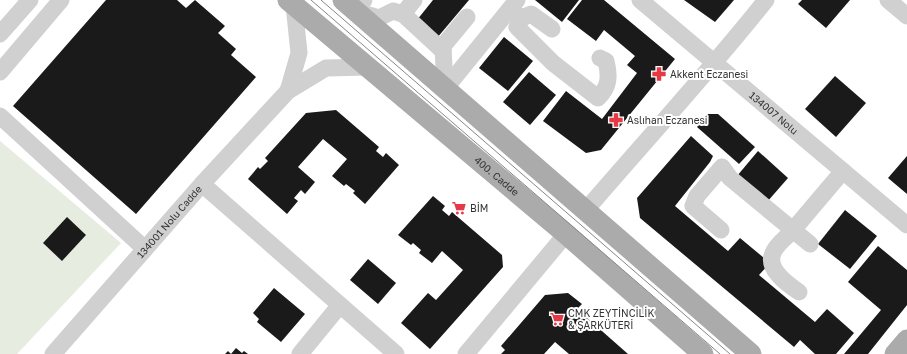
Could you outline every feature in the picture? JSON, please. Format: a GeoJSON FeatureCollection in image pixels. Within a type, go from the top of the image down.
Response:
{"type":"FeatureCollection","features":[{"type":"Feature","properties":{"kind":"main road","name":"400. Cadde"},"geometry":{"type":"LineString","coordinates":[[291,2],[566,234],[703,354]]}},
{"type":"Feature","properties":{"kind":"main road"},"geometry":{"type":"LineString","coordinates":[[354,4],[445,89],[751,354]]}},
{"type":"Feature","properties":{"kind":"main road"},"geometry":{"type":"LineString","coordinates":[[895,354],[907,340]]}},
{"type":"Feature","properties":{"kind":"street"},"geometry":{"type":"LineString","coordinates":[[0,34],[30,0]]}},
{"type":"Feature","properties":{"kind":"street"},"geometry":{"type":"LineString","coordinates":[[0,72],[61,0]]}},
{"type":"Feature","properties":{"kind":"street"},"geometry":{"type":"LineString","coordinates":[[403,14],[414,0]]}},
{"type":"Feature","properties":{"kind":"street","name":"134007 Nolu"},"geometry":{"type":"LineString","coordinates":[[640,0],[907,225]]}},
{"type":"Feature","properties":{"kind":"street"},"geometry":{"type":"LineString","coordinates":[[586,210],[667,115],[715,64],[766,0]]}},
{"type":"Feature","properties":{"kind":"street"},"geometry":{"type":"LineString","coordinates":[[888,0],[907,16]]}},
{"type":"Feature","properties":{"kind":"street","name":"134001 Nolu Cadde"},"geometry":{"type":"LineString","coordinates":[[288,91],[299,53],[291,2]]}},
{"type":"Feature","properties":{"kind":"street"},"geometry":{"type":"LineString","coordinates":[[354,4],[379,18],[393,11],[403,14],[443,51]]}},
{"type":"Feature","properties":{"kind":"street"},"geometry":{"type":"LineString","coordinates":[[445,89],[516,9]]}},
{"type":"Feature","properties":{"kind":"street"},"geometry":{"type":"LineString","coordinates":[[516,9],[531,14],[552,29]]}},
{"type":"Feature","properties":{"kind":"street"},"geometry":{"type":"LineString","coordinates":[[516,9],[516,27],[553,63],[598,98],[606,90],[610,74],[606,61],[600,58]]}},
{"type":"Feature","properties":{"kind":"street"},"geometry":{"type":"LineString","coordinates":[[445,89],[443,46],[466,17]]}},
{"type":"Feature","properties":{"kind":"street","name":"134001 Nolu Cadde"},"geometry":{"type":"LineString","coordinates":[[53,354],[202,184],[288,91],[326,68],[368,67]]}},
{"type":"Feature","properties":{"kind":"street"},"geometry":{"type":"LineString","coordinates":[[0,116],[145,249]]}},
{"type":"Feature","properties":{"kind":"street"},"geometry":{"type":"LineString","coordinates":[[721,230],[693,206],[697,196],[722,167],[730,178],[810,244]]}},
{"type":"Feature","properties":{"kind":"street"},"geometry":{"type":"LineString","coordinates":[[799,292],[773,270],[773,252],[843,171]]}},
{"type":"Feature","properties":{"kind":"street"},"geometry":{"type":"LineString","coordinates":[[202,184],[396,354]]}},
{"type":"Feature","properties":{"kind":"street"},"geometry":{"type":"LineString","coordinates":[[466,354],[566,234]]}},
{"type":"Feature","properties":{"kind":"street"},"geometry":{"type":"LineString","coordinates":[[300,354],[340,305]]}},
{"type":"Feature","properties":{"kind":"shaded area"},"geometry":{"type":"Polygon","coordinates":[[[0,141],[121,243],[17,354],[0,354],[0,141]]]}},
{"type":"Feature","properties":{"kind":"building"},"geometry":{"type":"Polygon","coordinates":[[[106,0],[177,0],[186,8],[195,0],[225,26],[218,33],[236,49],[231,55],[256,77],[136,214],[13,106],[106,0]]]}},
{"type":"Feature","properties":{"kind":"building"},"geometry":{"type":"Polygon","coordinates":[[[433,0],[469,0],[437,38],[417,20],[433,0]]]}},
{"type":"Feature","properties":{"kind":"building"},"geometry":{"type":"Polygon","coordinates":[[[535,0],[579,0],[562,22],[535,0]]]}},
{"type":"Feature","properties":{"kind":"building"},"geometry":{"type":"Polygon","coordinates":[[[582,0],[604,0],[675,59],[601,150],[586,153],[543,121],[566,91],[602,119],[637,73],[627,65],[635,56],[604,30],[596,41],[567,19],[582,0]]]}},
{"type":"Feature","properties":{"kind":"building"},"geometry":{"type":"Polygon","coordinates":[[[684,0],[734,0],[715,22],[684,0]]]}},
{"type":"Feature","properties":{"kind":"building"},"geometry":{"type":"Polygon","coordinates":[[[802,0],[850,0],[826,28],[798,4],[802,0]]]}},
{"type":"Feature","properties":{"kind":"building"},"geometry":{"type":"Polygon","coordinates":[[[504,37],[533,61],[508,91],[479,68],[504,37]]]}},
{"type":"Feature","properties":{"kind":"building"},"geometry":{"type":"Polygon","coordinates":[[[529,72],[556,95],[530,125],[503,102],[529,72]]]}},
{"type":"Feature","properties":{"kind":"building"},"geometry":{"type":"Polygon","coordinates":[[[835,76],[866,103],[836,137],[805,109],[835,76]]]}},
{"type":"Feature","properties":{"kind":"building"},"geometry":{"type":"Polygon","coordinates":[[[336,110],[379,147],[376,151],[383,157],[386,153],[399,165],[365,204],[353,193],[355,191],[346,184],[344,186],[332,176],[347,159],[323,139],[298,167],[315,182],[305,194],[301,190],[294,198],[298,201],[287,214],[248,179],[258,167],[260,169],[268,161],[265,158],[306,113],[336,110]]]}},
{"type":"Feature","properties":{"kind":"building"},"geometry":{"type":"Polygon","coordinates":[[[708,114],[718,114],[755,147],[739,164],[697,127],[708,114]]]}},
{"type":"Feature","properties":{"kind":"building"},"geometry":{"type":"Polygon","coordinates":[[[691,136],[713,156],[710,162],[675,206],[728,251],[740,238],[770,263],[759,275],[815,322],[827,309],[854,333],[836,354],[815,354],[800,340],[794,347],[640,218],[637,198],[691,136]]]}},
{"type":"Feature","properties":{"kind":"building"},"geometry":{"type":"Polygon","coordinates":[[[758,151],[788,178],[767,202],[737,176],[758,151]]]}},
{"type":"Feature","properties":{"kind":"building"},"geometry":{"type":"Polygon","coordinates":[[[907,156],[907,194],[888,178],[907,156]]]}},
{"type":"Feature","properties":{"kind":"building"},"geometry":{"type":"Polygon","coordinates":[[[433,196],[445,206],[442,210],[449,216],[452,212],[502,255],[503,267],[430,349],[401,323],[428,293],[436,300],[463,270],[442,251],[432,263],[419,253],[421,250],[413,243],[411,245],[398,235],[433,196]]]}},
{"type":"Feature","properties":{"kind":"building"},"geometry":{"type":"Polygon","coordinates":[[[845,210],[877,236],[850,269],[818,244],[845,210]]]}},
{"type":"Feature","properties":{"kind":"building"},"geometry":{"type":"Polygon","coordinates":[[[67,217],[86,235],[62,261],[43,243],[67,217]]]}},
{"type":"Feature","properties":{"kind":"building"},"geometry":{"type":"Polygon","coordinates":[[[878,246],[907,270],[907,305],[868,354],[844,354],[881,310],[848,282],[878,246]]]}},
{"type":"Feature","properties":{"kind":"building"},"geometry":{"type":"Polygon","coordinates":[[[368,259],[396,283],[378,304],[350,280],[368,259]]]}},
{"type":"Feature","properties":{"kind":"building"},"geometry":{"type":"Polygon","coordinates":[[[274,288],[305,314],[281,342],[257,322],[259,319],[253,313],[274,288]]]}},
{"type":"Feature","properties":{"kind":"building","name":"CMK ZEYTİNCİLİK & ŞARKÜTERİ"},"geometry":{"type":"Polygon","coordinates":[[[568,293],[582,304],[577,309],[628,354],[569,354],[555,342],[544,354],[501,354],[505,350],[501,346],[545,295],[568,293]]]}},
{"type":"Feature","properties":{"kind":"building"},"geometry":{"type":"Polygon","coordinates":[[[236,348],[242,353],[244,351],[248,354],[231,354],[236,348]]]}},
{"type":"Feature","properties":{"kind":"tram line"},"geometry":{"type":"LineString","coordinates":[[311,0],[720,354]]}},
{"type":"Feature","properties":{"kind":"tram line"},"geometry":{"type":"LineString","coordinates":[[321,0],[730,354]]}},
{"type":"Feature","properties":{"kind":"place","name":"Akkent Eczanesi"},"geometry":{"type":"Point","coordinates":[659,74]}},
{"type":"Feature","properties":{"kind":"place","name":"Aslıhan Eczanesi"},"geometry":{"type":"Point","coordinates":[616,120]}},
{"type":"Feature","properties":{"kind":"place","name":"BİM"},"geometry":{"type":"Point","coordinates":[459,208]}},
{"type":"Feature","properties":{"kind":"place","name":"CMK ZEYTİNCİLİK & ŞARKÜTERİ"},"geometry":{"type":"Point","coordinates":[557,319]}}]}
